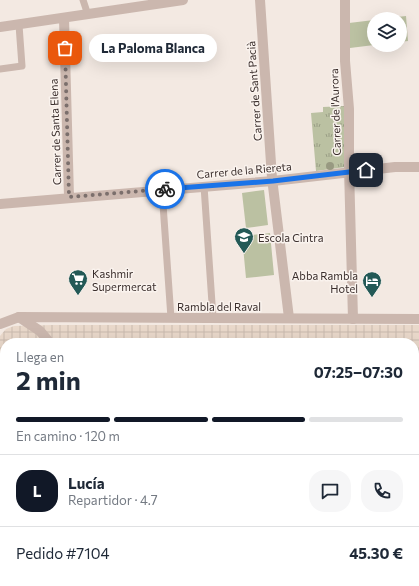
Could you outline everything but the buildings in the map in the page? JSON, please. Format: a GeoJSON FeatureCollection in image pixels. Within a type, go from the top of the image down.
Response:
{"type":"FeatureCollection","features":[{"type":"Feature","properties":{"kind":"street"},"geometry":{"type":"LineString","coordinates":[[83,0],[88,15]]}},
{"type":"Feature","properties":{"kind":"street"},"geometry":{"type":"LineString","coordinates":[[0,27],[183,0]]}},
{"type":"Feature","properties":{"kind":"street","name":"Carrer de Sant Pacià"},"geometry":{"type":"LineString","coordinates":[[260,0],[273,181],[289,318]]}},
{"type":"Feature","properties":{"kind":"street","name":"Carrer de l'Aurora"},"geometry":{"type":"LineString","coordinates":[[345,0],[345,61],[349,108],[349,172],[353,319]]}},
{"type":"Feature","properties":{"kind":"street","name":"Carrer de Santa Elena"},"geometry":{"type":"LineString","coordinates":[[64,18],[69,197]]}},
{"type":"Feature","properties":{"kind":"street"},"geometry":{"type":"LineString","coordinates":[[0,69],[22,66],[19,25]]}},
{"type":"Feature","properties":{"kind":"street","name":"Carrer de la Riereta"},"geometry":{"type":"LineString","coordinates":[[0,204],[273,181],[395,167],[419,167]]}},
{"type":"Feature","properties":{"kind":"street"},"geometry":{"type":"LineString","coordinates":[[204,186],[213,318]]}},
{"type":"Feature","properties":{"kind":"street"},"geometry":{"type":"LineString","coordinates":[[162,190],[171,318]]}},
{"type":"Feature","properties":{"kind":"street"},"geometry":{"type":"LineString","coordinates":[[18,317],[40,332],[45,338]]}},
{"type":"Feature","properties":{"kind":"street","name":"Rambla del Raval"},"geometry":{"type":"LineString","coordinates":[[0,324],[11,318],[18,317],[419,319]]}},
{"type":"Feature","properties":{"kind":"green space"},"geometry":{"type":"Polygon","coordinates":[[[367,21],[367,46],[350,48],[349,23],[367,21]]]}},
{"type":"Feature","properties":{"kind":"green space"},"geometry":{"type":"Polygon","coordinates":[[[344,106],[346,167],[316,171],[311,113],[323,112],[323,107],[344,106]]]}},
{"type":"Feature","properties":{"kind":"green space"},"geometry":{"type":"Polygon","coordinates":[[[264,190],[268,225],[246,228],[242,193],[264,190]]]}},
{"type":"Feature","properties":{"kind":"green space"},"geometry":{"type":"Polygon","coordinates":[[[270,233],[274,275],[246,278],[242,236],[270,233]]]}},
{"type":"Feature","properties":{"kind":"shaded area"},"geometry":{"type":"Polygon","coordinates":[[[419,325],[419,338],[0,338],[6,329],[14,326],[419,325]]]}},
{"type":"Feature","properties":{"kind":"way so far"},"geometry":{"type":"LineString","coordinates":[[65,48],[69,197],[165,189]]}},
{"type":"Feature","properties":{"kind":"place","name":"La Paloma Blanca"},"geometry":{"type":"Point","coordinates":[65,48]}},
{"type":"Feature","properties":{"kind":"place","name":"Escola Cintra"},"geometry":{"type":"Point","coordinates":[244,254]}},
{"type":"Feature","properties":{"kind":"place","name":"Kashmir Supermercat"},"geometry":{"type":"Point","coordinates":[78,296]}},
{"type":"Feature","properties":{"kind":"place","name":"Abba Rambla Hotel"},"geometry":{"type":"Point","coordinates":[372,298]}},
{"type":"Feature","properties":{"kind":"route"},"geometry":{"type":"LineString","coordinates":[[165,189],[273,181],[366,170]]}}]}
